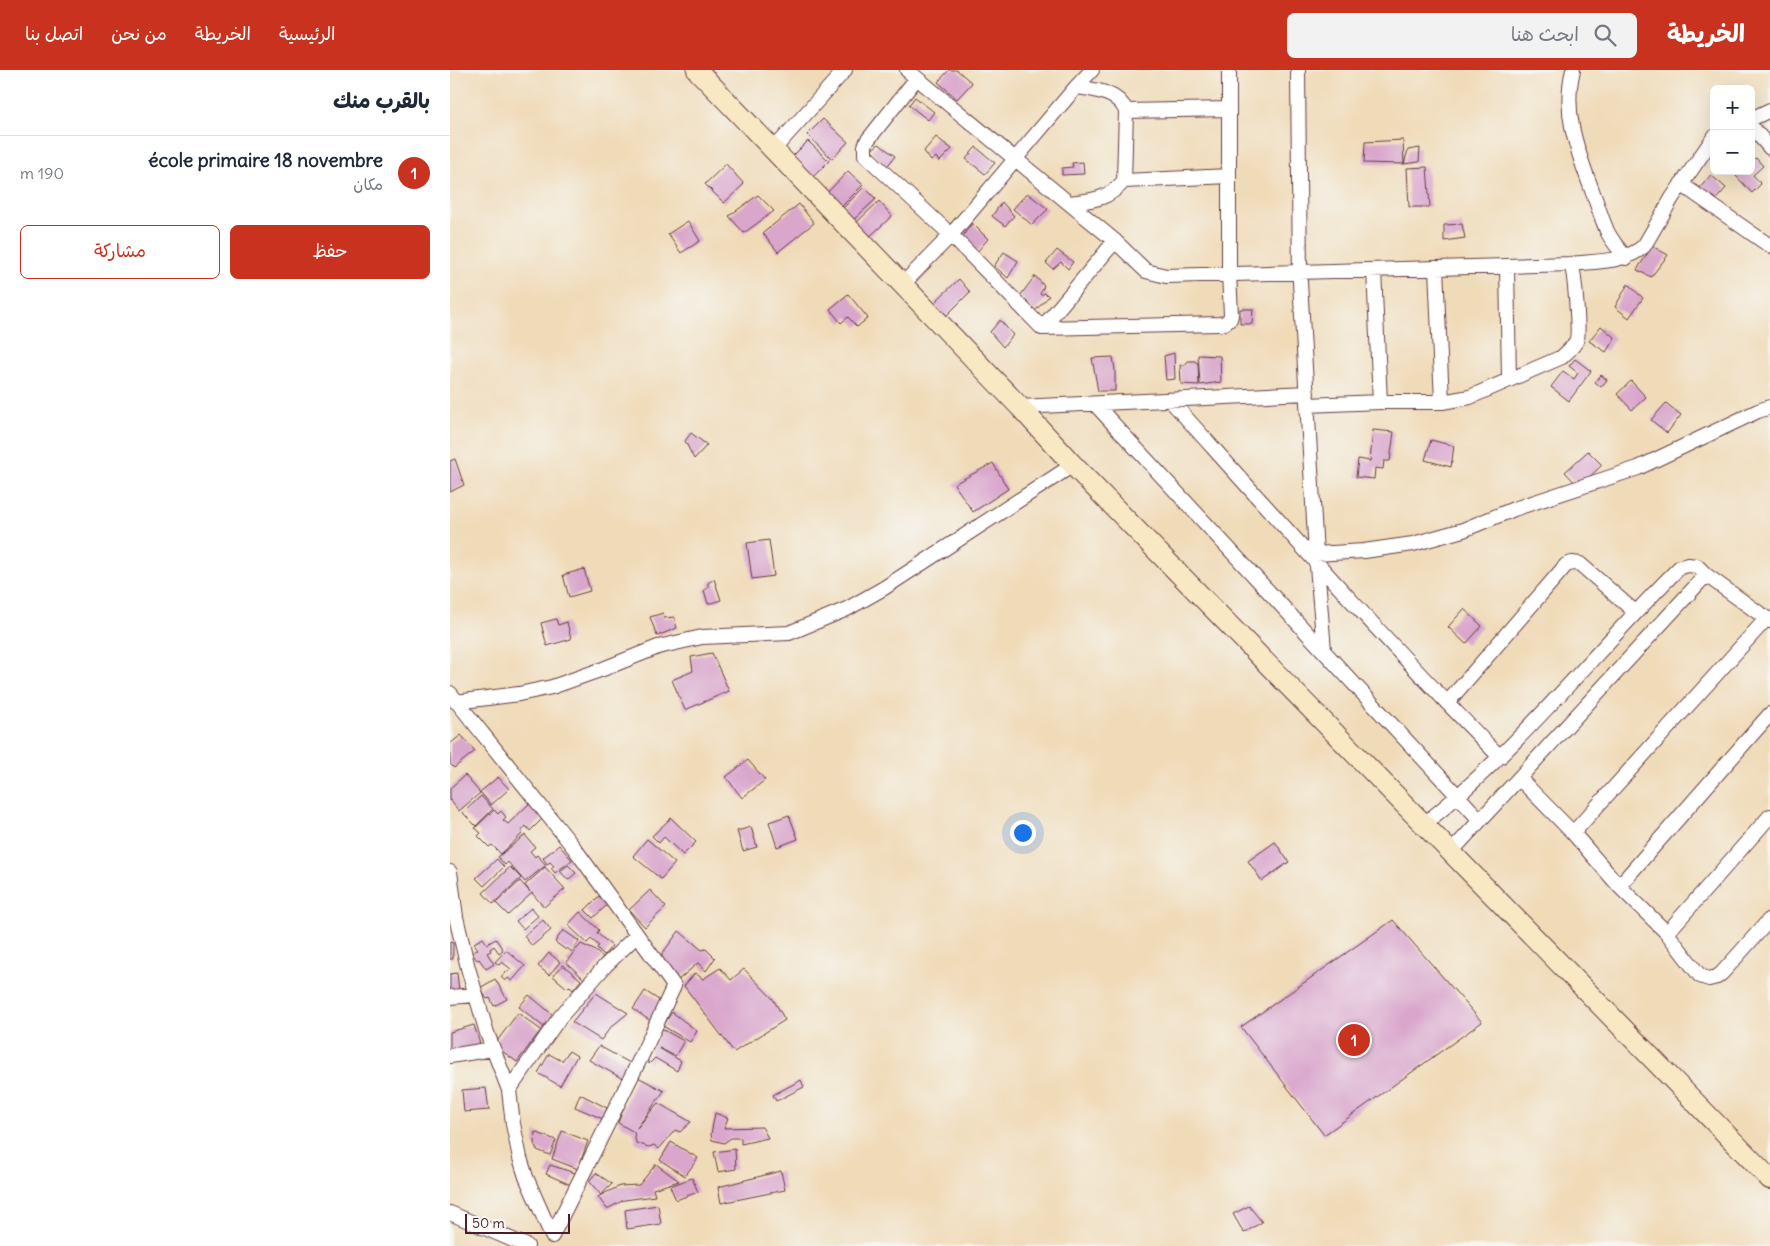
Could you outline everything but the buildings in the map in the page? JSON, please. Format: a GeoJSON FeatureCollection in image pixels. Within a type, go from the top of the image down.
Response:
{"type":"FeatureCollection","features":[{"type":"Feature","properties":{"kind":"main road"},"geometry":{"type":"LineString","coordinates":[[697,70],[1020,407],[1073,465],[1770,1179]]}},
{"type":"Feature","properties":{"kind":"street"},"geometry":{"type":"LineString","coordinates":[[774,149],[845,70]]}},
{"type":"Feature","properties":{"kind":"street"},"geometry":{"type":"LineString","coordinates":[[902,285],[951,235],[1092,70]]}},
{"type":"Feature","properties":{"kind":"street"},"geometry":{"type":"LineString","coordinates":[[1229,70],[1229,273],[1231,315],[1230,319],[1225,323],[1042,328],[951,235],[865,155],[864,150],[867,141],[912,74],[1115,241],[1146,271],[1158,275],[1229,273],[1300,272],[1571,264],[1626,258],[1644,246],[1681,184],[1710,143]]}},
{"type":"Feature","properties":{"kind":"street"},"geometry":{"type":"LineString","coordinates":[[1298,70],[1300,272],[1324,650]]}},
{"type":"Feature","properties":{"kind":"street"},"geometry":{"type":"LineString","coordinates":[[1572,70],[1570,79],[1571,127],[1579,156],[1608,233],[1626,258]]}},
{"type":"Feature","properties":{"kind":"street"},"geometry":{"type":"LineString","coordinates":[[1076,87],[1104,92],[1122,102],[1126,111],[1124,181]]}},
{"type":"Feature","properties":{"kind":"street"},"geometry":{"type":"LineString","coordinates":[[1126,111],[1229,108]]}},
{"type":"Feature","properties":{"kind":"street"},"geometry":{"type":"LineString","coordinates":[[1755,117],[1770,110]]}},
{"type":"Feature","properties":{"kind":"street"},"geometry":{"type":"LineString","coordinates":[[1754,130],[1770,148]]}},
{"type":"Feature","properties":{"kind":"street"},"geometry":{"type":"LineString","coordinates":[[1069,203],[1099,199],[1111,194],[1124,181],[1229,176]]}},
{"type":"Feature","properties":{"kind":"street"},"geometry":{"type":"LineString","coordinates":[[1681,184],[1770,246]]}},
{"type":"Feature","properties":{"kind":"street"},"geometry":{"type":"LineString","coordinates":[[1042,328],[1115,241]]}},
{"type":"Feature","properties":{"kind":"street"},"geometry":{"type":"LineString","coordinates":[[1020,407],[1172,401],[1307,399],[1442,402],[1470,397],[1562,358],[1577,338],[1574,276],[1571,264]]}},
{"type":"Feature","properties":{"kind":"street"},"geometry":{"type":"LineString","coordinates":[[1507,266],[1509,379]]}},
{"type":"Feature","properties":{"kind":"street"},"geometry":{"type":"LineString","coordinates":[[1436,268],[1442,402]]}},
{"type":"Feature","properties":{"kind":"street"},"geometry":{"type":"LineString","coordinates":[[1374,270],[1380,402]]}},
{"type":"Feature","properties":{"kind":"street"},"geometry":{"type":"LineString","coordinates":[[1172,401],[1447,703],[1500,757]]}},
{"type":"Feature","properties":{"kind":"street"},"geometry":{"type":"LineString","coordinates":[[1095,404],[1480,820]]}},
{"type":"Feature","properties":{"kind":"street"},"geometry":{"type":"LineString","coordinates":[[1317,559],[1413,544],[1463,530],[1514,509],[1638,468],[1770,407]]}},
{"type":"Feature","properties":{"kind":"street"},"geometry":{"type":"LineString","coordinates":[[453,697],[519,694],[552,687],[658,647],[702,637],[789,633],[847,609],[876,592],[1073,465]]}},
{"type":"Feature","properties":{"kind":"street"},"geometry":{"type":"LineString","coordinates":[[1447,703],[1566,564],[1580,564],[1635,612]]}},
{"type":"Feature","properties":{"kind":"street"},"geometry":{"type":"LineString","coordinates":[[1424,825],[1459,797],[1500,757],[1635,612],[1680,567],[1688,564],[1697,566],[1706,576],[1768,620],[1572,833]]}},
{"type":"Feature","properties":{"kind":"street"},"geometry":{"type":"LineString","coordinates":[[1451,852],[1706,576]]}},
{"type":"Feature","properties":{"kind":"street"},"geometry":{"type":"LineString","coordinates":[[450,872],[456,918],[476,996],[493,1049],[509,1090],[520,1158],[526,1177],[552,1236],[674,986],[636,936],[575,849],[453,697]]}},
{"type":"Feature","properties":{"kind":"street"},"geometry":{"type":"LineString","coordinates":[[1619,886],[1770,714]]}},
{"type":"Feature","properties":{"kind":"street"},"geometry":{"type":"LineString","coordinates":[[1519,778],[1572,833],[1619,886],[1667,933],[1700,976],[1709,980],[1722,973],[1770,919]]}},
{"type":"Feature","properties":{"kind":"street"},"geometry":{"type":"LineString","coordinates":[[1667,933],[1770,816]]}},
{"type":"Feature","properties":{"kind":"street"},"geometry":{"type":"LineString","coordinates":[[509,1090],[560,1017],[605,966],[636,936]]}},
{"type":"Feature","properties":{"kind":"street"},"geometry":{"type":"LineString","coordinates":[[450,997],[476,996]]}},
{"type":"Feature","properties":{"kind":"street"},"geometry":{"type":"LineString","coordinates":[[450,1056],[493,1049]]}},
{"type":"Feature","properties":{"kind":"street"},"geometry":{"type":"LineString","coordinates":[[450,1213],[527,1246]]}},
{"type":"Feature","properties":{"kind":"place","name":"école primaire 18 novembre"},"geometry":{"type":"Point","coordinates":[1354,1040]}}]}
